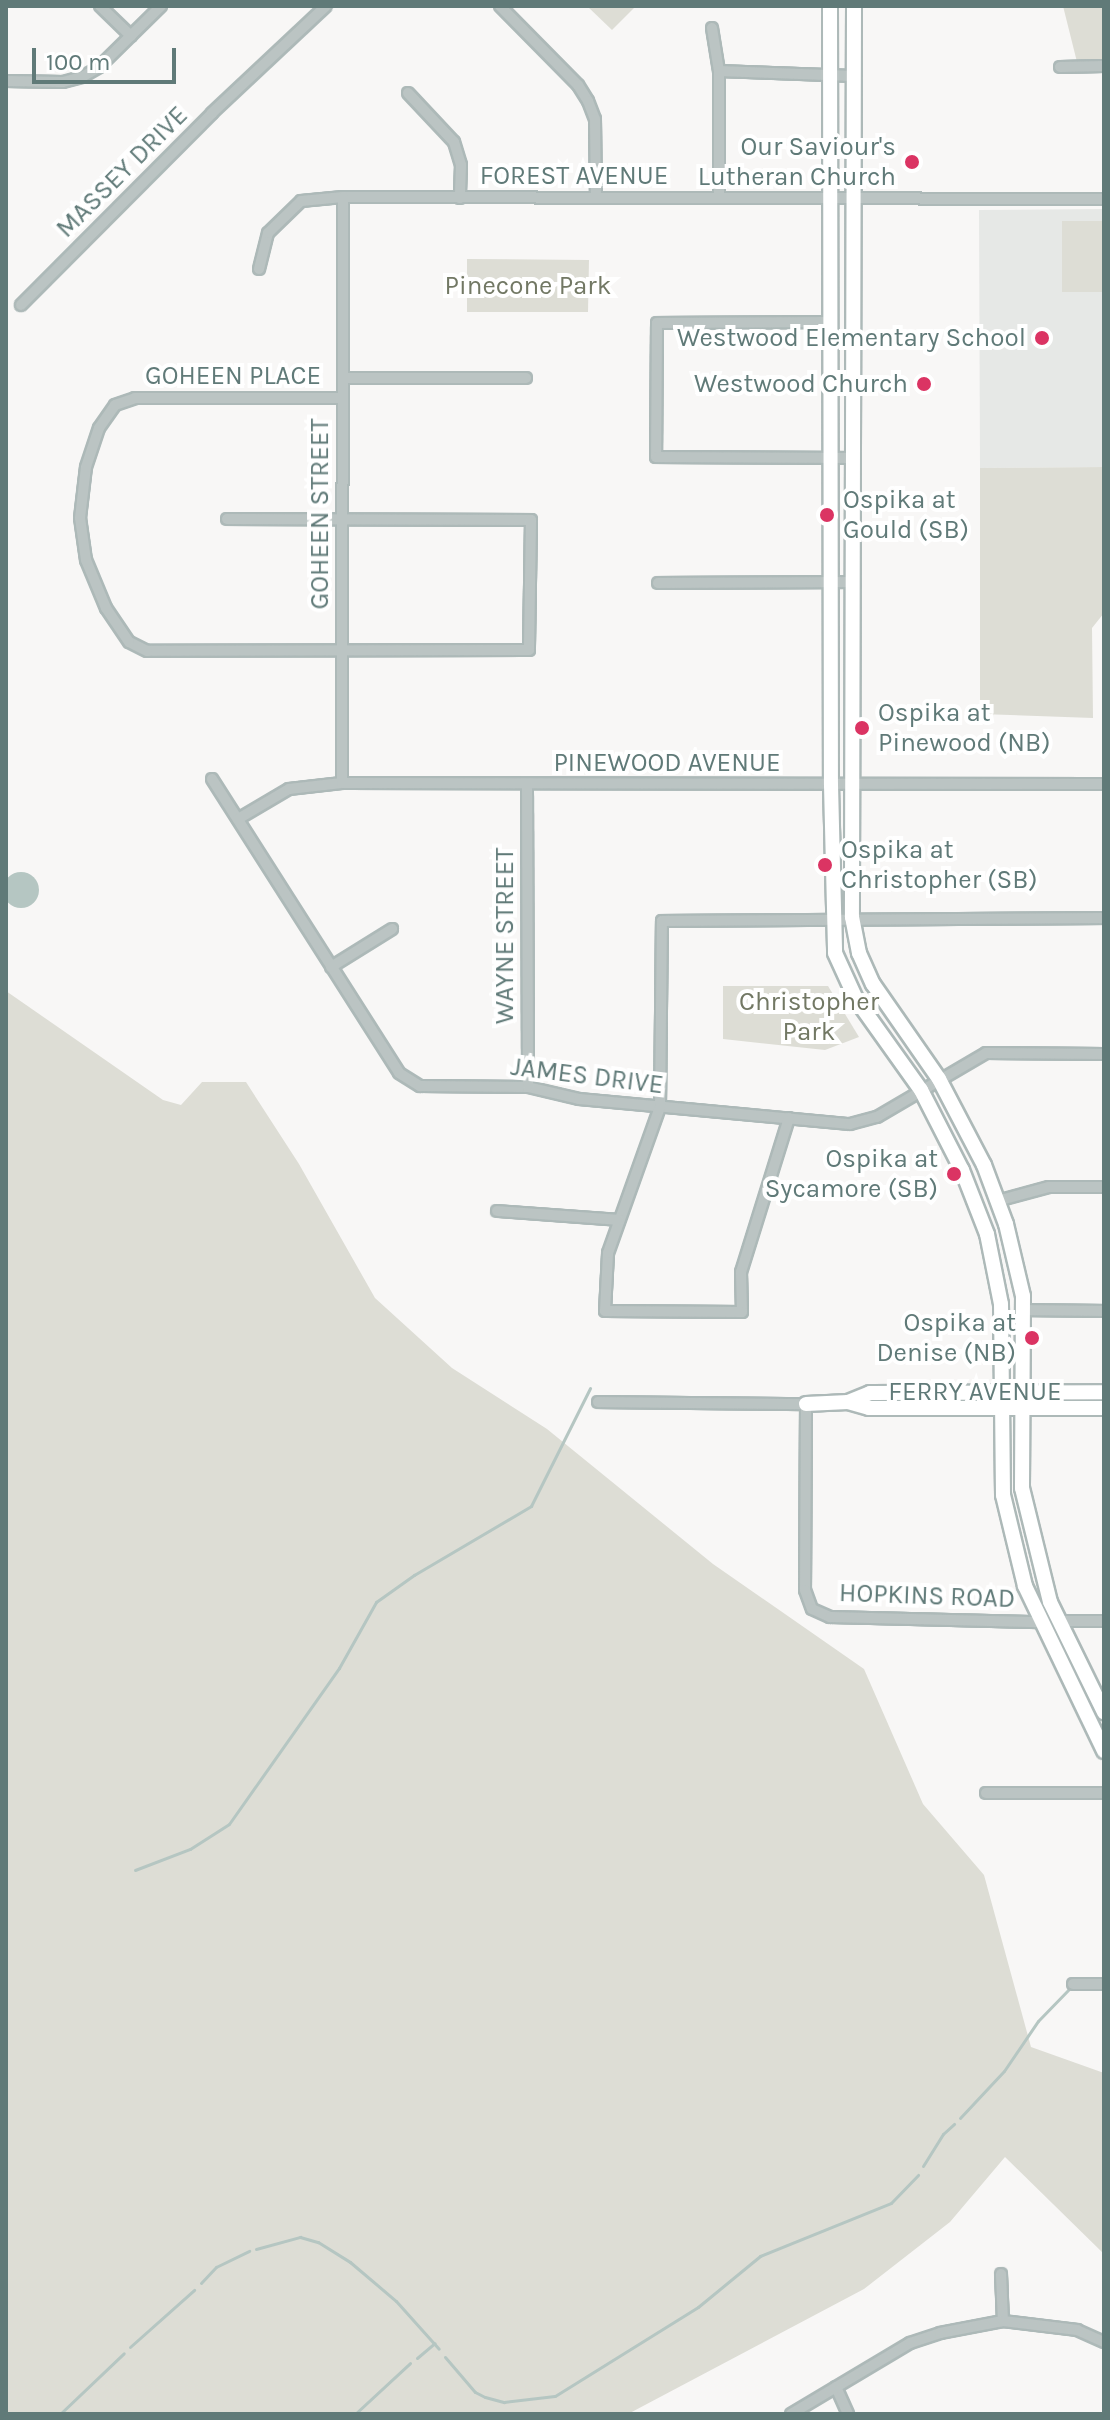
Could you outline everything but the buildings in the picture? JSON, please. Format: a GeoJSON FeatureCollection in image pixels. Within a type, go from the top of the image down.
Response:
{"type":"FeatureCollection","features":[{"type":"Feature","properties":{"kind":"main road"},"geometry":{"type":"LineString","coordinates":[[830,6],[831,785],[835,953],[856,999],[921,1090],[962,1170],[987,1234],[1001,1304],[1003,1495],[1025,1586],[1104,1751]]}},
{"type":"Feature","properties":{"kind":"main road"},"geometry":{"type":"LineString","coordinates":[[854,6],[852,917],[859,953],[873,984],[939,1079],[984,1165],[997,1201],[1019,1282],[1023,1310],[1022,1488],[1050,1602],[1104,1712]]}},
{"type":"Feature","properties":{"kind":"main road","name":"FERRY AVENUE"},"geometry":{"type":"LineString","coordinates":[[848,1402],[870,1393],[1104,1392]]}},
{"type":"Feature","properties":{"kind":"main road","name":"FERRY AVENUE"},"geometry":{"type":"LineString","coordinates":[[806,1404],[848,1402],[869,1408],[1104,1408]]}},
{"type":"Feature","properties":{"kind":"street"},"geometry":{"type":"LineString","coordinates":[[100,6],[131,36]]}},
{"type":"Feature","properties":{"kind":"street"},"geometry":{"type":"LineString","coordinates":[[6,81],[63,82],[82,77],[99,67],[161,6]]}},
{"type":"Feature","properties":{"kind":"street","name":"MASSEY DRIVE"},"geometry":{"type":"LineString","coordinates":[[21,305],[212,113],[326,6]]}},
{"type":"Feature","properties":{"kind":"street"},"geometry":{"type":"LineString","coordinates":[[500,6],[578,85],[588,101],[595,119],[596,197]]}},
{"type":"Feature","properties":{"kind":"street"},"geometry":{"type":"LineString","coordinates":[[712,28],[719,71],[719,197]]}},
{"type":"Feature","properties":{"kind":"street"},"geometry":{"type":"LineString","coordinates":[[1060,67],[1104,66]]}},
{"type":"Feature","properties":{"kind":"street"},"geometry":{"type":"LineString","coordinates":[[719,71],[854,76]]}},
{"type":"Feature","properties":{"kind":"street"},"geometry":{"type":"LineString","coordinates":[[408,93],[454,142],[461,165],[460,198]]}},
{"type":"Feature","properties":{"kind":"street","name":"FOREST AVENUE"},"geometry":{"type":"LineString","coordinates":[[259,269],[268,233],[301,201],[343,197],[1104,199]]}},
{"type":"Feature","properties":{"kind":"street","name":"GOHEEN STREET"},"geometry":{"type":"LineString","coordinates":[[342,783],[343,197]]}},
{"type":"Feature","properties":{"kind":"street"},"geometry":{"type":"LineString","coordinates":[[831,322],[657,323],[656,457],[853,458]]}},
{"type":"Feature","properties":{"kind":"street","name":"GOHEEN PLACE"},"geometry":{"type":"LineString","coordinates":[[343,378],[526,378]]}},
{"type":"Feature","properties":{"kind":"street","name":"GOHEEN PLACE"},"geometry":{"type":"LineString","coordinates":[[342,519],[531,520],[529,650],[147,651],[129,642],[106,608],[86,560],[80,518],[86,467],[99,428],[115,405],[135,398],[343,398]]}},
{"type":"Feature","properties":{"kind":"street"},"geometry":{"type":"LineString","coordinates":[[227,519],[342,519]]}},
{"type":"Feature","properties":{"kind":"street"},"geometry":{"type":"LineString","coordinates":[[658,583],[853,582]]}},
{"type":"Feature","properties":{"kind":"street","name":"JAMES DRIVE"},"geometry":{"type":"LineString","coordinates":[[212,779],[399,1073],[420,1086],[528,1087],[579,1099],[850,1124],[877,1117],[986,1053],[1104,1054]]}},
{"type":"Feature","properties":{"kind":"street","name":"PINEWOOD AVENUE"},"geometry":{"type":"LineString","coordinates":[[238,819],[289,789],[342,783],[527,786],[1104,784]]}},
{"type":"Feature","properties":{"kind":"street","name":"WAYNE STREET"},"geometry":{"type":"LineString","coordinates":[[527,786],[528,1087]]}},
{"type":"Feature","properties":{"kind":"street"},"geometry":{"type":"LineString","coordinates":[[789,1118],[741,1272],[742,1312],[605,1311],[608,1253],[660,1107],[662,921],[832,917],[1104,918]]}},
{"type":"Feature","properties":{"kind":"street"},"geometry":{"type":"LineString","coordinates":[[331,967],[392,929]]}},
{"type":"Feature","properties":{"kind":"street"},"geometry":{"type":"LineString","coordinates":[[997,1201],[1049,1187],[1104,1187]]}},
{"type":"Feature","properties":{"kind":"street"},"geometry":{"type":"LineString","coordinates":[[497,1211],[619,1220]]}},
{"type":"Feature","properties":{"kind":"street"},"geometry":{"type":"LineString","coordinates":[[1023,1310],[1104,1311]]}},
{"type":"Feature","properties":{"kind":"street","name":"FERRY AVENUE"},"geometry":{"type":"LineString","coordinates":[[598,1402],[806,1404]]}},
{"type":"Feature","properties":{"kind":"street","name":"HOPKINS ROAD"},"geometry":{"type":"LineString","coordinates":[[806,1404],[805,1590],[812,1609],[830,1617],[1041,1622]]}},
{"type":"Feature","properties":{"kind":"street"},"geometry":{"type":"LineString","coordinates":[[1060,1621],[1104,1621]]}},
{"type":"Feature","properties":{"kind":"street"},"geometry":{"type":"LineString","coordinates":[[986,1793],[1104,1793]]}},
{"type":"Feature","properties":{"kind":"street"},"geometry":{"type":"LineString","coordinates":[[1073,1984],[1104,1984]]}},
{"type":"Feature","properties":{"kind":"street"},"geometry":{"type":"LineString","coordinates":[[1001,2274],[1003,2321]]}},
{"type":"Feature","properties":{"kind":"street"},"geometry":{"type":"LineString","coordinates":[[791,2414],[910,2343],[940,2333],[1003,2321],[1077,2330],[1104,2342]]}},
{"type":"Feature","properties":{"kind":"street"},"geometry":{"type":"LineString","coordinates":[[836,2387],[848,2414]]}},
{"type":"Feature","properties":{"kind":"shaded area","name":"Westwood Elementary School"},"geometry":{"type":"Polygon","coordinates":[[[1104,209],[1104,467],[980,468],[979,210],[1104,209]]]}},
{"type":"Feature","properties":{"kind":"shaded area"},"geometry":{"type":"Polygon","coordinates":[[[21,872],[33,878],[39,890],[33,902],[21,908],[9,902],[3,890],[9,878],[21,872]]]}},
{"type":"Feature","properties":{"kind":"green space"},"geometry":{"type":"Polygon","coordinates":[[[587,6],[636,6],[612,30],[587,6]]]}},
{"type":"Feature","properties":{"kind":"green space"},"geometry":{"type":"Polygon","coordinates":[[[1063,6],[1104,6],[1104,66],[1078,66],[1063,6]]]}},
{"type":"Feature","properties":{"kind":"green space"},"geometry":{"type":"Polygon","coordinates":[[[1062,221],[1104,221],[1104,292],[1062,292],[1062,221]]]}},
{"type":"Feature","properties":{"kind":"green space","name":"Pinecone Park"},"geometry":{"type":"Polygon","coordinates":[[[467,259],[589,260],[588,312],[467,312],[467,259]]]}},
{"type":"Feature","properties":{"kind":"green space"},"geometry":{"type":"Polygon","coordinates":[[[1104,467],[1104,613],[1092,628],[1093,718],[980,714],[980,468],[1104,467]]]}},
{"type":"Feature","properties":{"kind":"green space","name":"Christopher Park"},"geometry":{"type":"Polygon","coordinates":[[[723,986],[828,986],[859,1037],[825,1050],[723,1039],[723,986]]]}},
{"type":"Feature","properties":{"kind":"green space"},"geometry":{"type":"Polygon","coordinates":[[[6,991],[163,1100],[181,1105],[202,1082],[246,1082],[299,1164],[375,1298],[452,1368],[547,1429],[713,1564],[864,1669],[923,1804],[984,1875],[1031,2047],[1104,2073],[1104,2254],[1005,2157],[950,2222],[864,2289],[628,2414],[6,2414],[6,991]]]}},
{"type":"Feature","properties":{"kind":"waterway"},"geometry":{"type":"LineString","coordinates":[[135,1870],[190,1849],[229,1824],[339,1668],[376,1602],[414,1575],[531,1506],[590,1388]]}},
{"type":"Feature","properties":{"kind":"waterway"},"geometry":{"type":"LineString","coordinates":[[960,2118],[1004,2071],[1038,2021],[1071,1987]]}},
{"type":"Feature","properties":{"kind":"waterway"},"geometry":{"type":"LineString","coordinates":[[923,2166],[943,2134],[954,2124]]}},
{"type":"Feature","properties":{"kind":"waterway"},"geometry":{"type":"LineString","coordinates":[[445,2357],[475,2392],[485,2397],[504,2402],[555,2396],[698,2307],[760,2256],[891,2203],[918,2175]]}},
{"type":"Feature","properties":{"kind":"waterway"},"geometry":{"type":"LineString","coordinates":[[256,2249],[300,2237],[318,2242],[350,2262],[396,2301],[439,2349]]}},
{"type":"Feature","properties":{"kind":"waterway"},"geometry":{"type":"LineString","coordinates":[[201,2283],[216,2267],[249,2251]]}},
{"type":"Feature","properties":{"kind":"waterway"},"geometry":{"type":"LineString","coordinates":[[130,2347],[194,2290]]}},
{"type":"Feature","properties":{"kind":"waterway"},"geometry":{"type":"LineString","coordinates":[[417,2358],[435,2343]]}},
{"type":"Feature","properties":{"kind":"waterway"},"geometry":{"type":"LineString","coordinates":[[60,2414],[124,2353]]}},
{"type":"Feature","properties":{"kind":"waterway"},"geometry":{"type":"LineString","coordinates":[[355,2414],[410,2363]]}},
{"type":"Feature","properties":{"kind":"place","name":"Our Saviour's Lutheran Church"},"geometry":{"type":"Point","coordinates":[912,162]}},
{"type":"Feature","properties":{"kind":"place","name":"Westwood Elementary School"},"geometry":{"type":"Point","coordinates":[1042,338]}},
{"type":"Feature","properties":{"kind":"place","name":"Westwood Church"},"geometry":{"type":"Point","coordinates":[924,384]}},
{"type":"Feature","properties":{"kind":"place","name":"Ospika at Gould (SB)"},"geometry":{"type":"Point","coordinates":[827,515]}},
{"type":"Feature","properties":{"kind":"place","name":"Ospika at Pinewood (NB)"},"geometry":{"type":"Point","coordinates":[862,728]}},
{"type":"Feature","properties":{"kind":"place","name":"Ospika at Christopher (SB)"},"geometry":{"type":"Point","coordinates":[825,865]}},
{"type":"Feature","properties":{"kind":"place","name":"Ospika at Sycamore (SB)"},"geometry":{"type":"Point","coordinates":[954,1174]}},
{"type":"Feature","properties":{"kind":"place","name":"Ospika at Denise (NB)"},"geometry":{"type":"Point","coordinates":[1032,1338]}}]}
